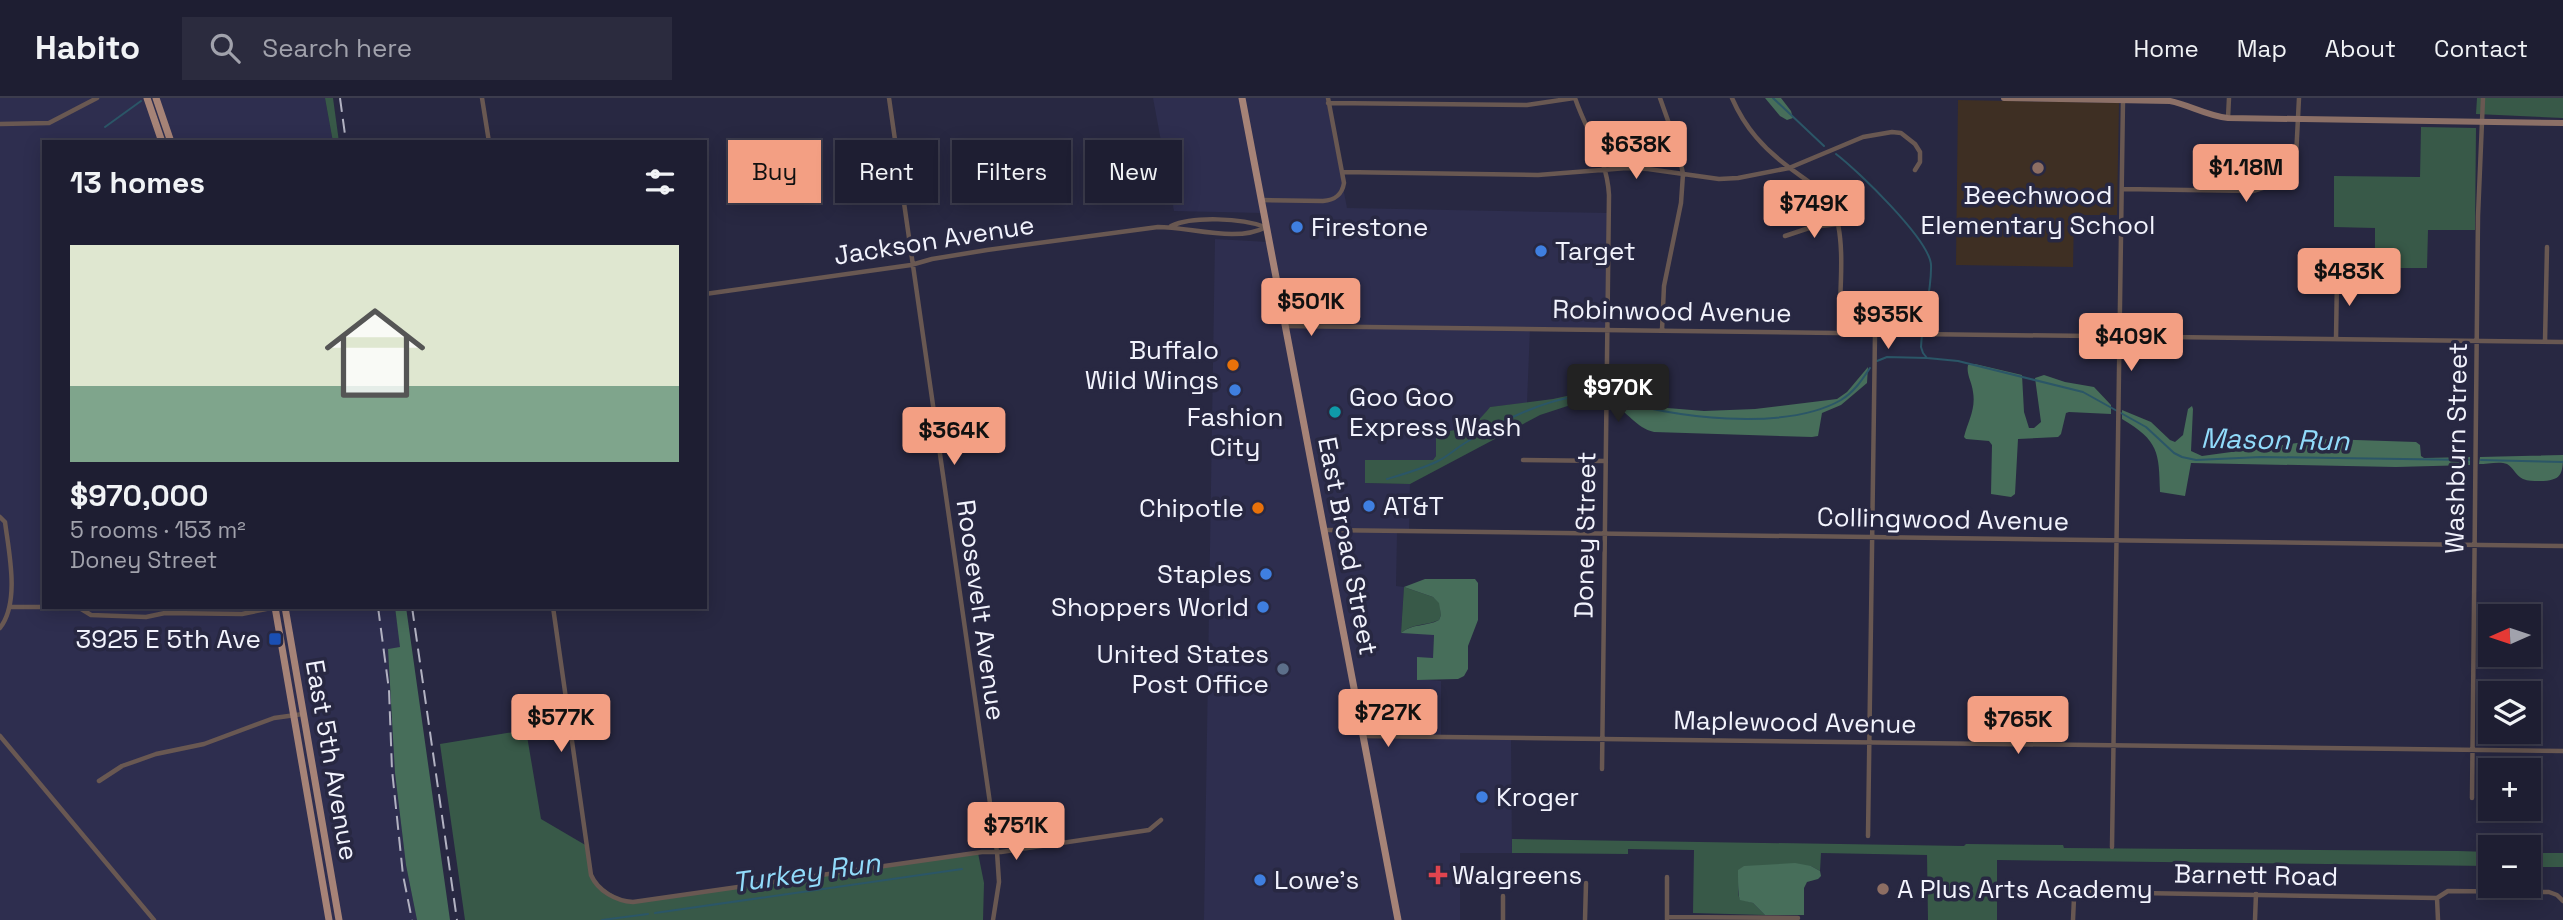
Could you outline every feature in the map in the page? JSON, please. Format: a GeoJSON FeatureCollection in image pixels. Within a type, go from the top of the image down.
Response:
{"type":"FeatureCollection","features":[{"type":"Feature","properties":{"kind":"main road"},"geometry":{"type":"LineString","coordinates":[[147,98],[161,140]]}},
{"type":"Feature","properties":{"kind":"main road"},"geometry":{"type":"LineString","coordinates":[[156,98],[170,140]]}},
{"type":"Feature","properties":{"kind":"main road","name":"East Broad Street"},"geometry":{"type":"LineString","coordinates":[[1242,98],[1398,920]]}},
{"type":"Feature","properties":{"kind":"main road","name":"East 5th Avenue"},"geometry":{"type":"LineString","coordinates":[[276,609],[329,920]]}},
{"type":"Feature","properties":{"kind":"main road","name":"East 5th Avenue"},"geometry":{"type":"LineString","coordinates":[[285,609],[339,920]]}},
{"type":"Feature","properties":{"kind":"street"},"geometry":{"type":"LineString","coordinates":[[0,124],[49,123],[97,98]]}},
{"type":"Feature","properties":{"kind":"street"},"geometry":{"type":"LineString","coordinates":[[482,98],[489,140]]}},
{"type":"Feature","properties":{"kind":"street","name":"Roosevelt Avenue"},"geometry":{"type":"LineString","coordinates":[[888,98],[997,852],[999,882],[993,920]]}},
{"type":"Feature","properties":{"kind":"street"},"geometry":{"type":"LineString","coordinates":[[1261,200],[1333,200],[1343,188],[1328,100],[1527,105],[1575,98]]}},
{"type":"Feature","properties":{"kind":"street","name":"Doney Street"},"geometry":{"type":"LineString","coordinates":[[1575,98],[1606,169],[1609,195],[1602,769]]}},
{"type":"Feature","properties":{"kind":"street"},"geometry":{"type":"LineString","coordinates":[[1660,98],[1678,149],[1683,173],[1681,203],[1664,286],[1662,330]]}},
{"type":"Feature","properties":{"kind":"street"},"geometry":{"type":"LineString","coordinates":[[1732,98],[1758,141],[1821,192],[1832,206],[1840,237],[1839,332]]}},
{"type":"Feature","properties":{"kind":"street"},"geometry":{"type":"LineString","coordinates":[[2004,98],[2158,99],[2181,103],[2211,115],[2228,118],[2563,123]]}},
{"type":"Feature","properties":{"kind":"street"},"geometry":{"type":"LineString","coordinates":[[2228,118],[2229,98]]}},
{"type":"Feature","properties":{"kind":"street"},"geometry":{"type":"LineString","coordinates":[[2122,189],[2253,191],[2280,182],[2294,164],[2298,149],[2300,98]]}},
{"type":"Feature","properties":{"kind":"street","name":"Washburn Street"},"geometry":{"type":"LineString","coordinates":[[2472,798],[2477,341],[2483,98]]}},
{"type":"Feature","properties":{"kind":"street"},"geometry":{"type":"LineString","coordinates":[[2112,847],[2123,100]]}},
{"type":"Feature","properties":{"kind":"street"},"geometry":{"type":"LineString","coordinates":[[1342,172],[1538,175],[1606,169],[1648,169],[1719,179],[1738,178],[1789,168],[1863,137],[1892,131],[1910,138],[1918,148],[1920,162],[1915,170]]}},
{"type":"Feature","properties":{"kind":"street"},"geometry":{"type":"LineString","coordinates":[[1186,221],[1186,231]]}},
{"type":"Feature","properties":{"kind":"street","name":"Jackson Avenue"},"geometry":{"type":"LineString","coordinates":[[707,294],[911,265],[987,250],[1170,227],[1186,221],[1253,222],[1266,227]]}},
{"type":"Feature","properties":{"kind":"street"},"geometry":{"type":"LineString","coordinates":[[1222,221],[1222,232]]}},
{"type":"Feature","properties":{"kind":"street"},"geometry":{"type":"LineString","coordinates":[[1785,236],[1812,227],[1838,223]]}},
{"type":"Feature","properties":{"kind":"street","name":"Jackson Avenue"},"geometry":{"type":"LineString","coordinates":[[1170,227],[1186,231],[1254,233],[1266,227]]}},
{"type":"Feature","properties":{"kind":"street"},"geometry":{"type":"LineString","coordinates":[[2546,342],[2547,247]]}},
{"type":"Feature","properties":{"kind":"street"},"geometry":{"type":"LineString","coordinates":[[2336,339],[2337,277]]}},
{"type":"Feature","properties":{"kind":"street","name":"Robinwood Avenue"},"geometry":{"type":"LineString","coordinates":[[1285,326],[2563,342]]}},
{"type":"Feature","properties":{"kind":"street"},"geometry":{"type":"LineString","coordinates":[[1868,836],[1875,333]]}},
{"type":"Feature","properties":{"kind":"street"},"geometry":{"type":"LineString","coordinates":[[1523,460],[1605,461]]}},
{"type":"Feature","properties":{"kind":"street"},"geometry":{"type":"LineString","coordinates":[[0,517],[5,522],[10,564],[10,607],[8,618],[0,628]]}},
{"type":"Feature","properties":{"kind":"street","name":"Collingwood Avenue"},"geometry":{"type":"LineString","coordinates":[[1324,530],[2563,546]]}},
{"type":"Feature","properties":{"kind":"street"},"geometry":{"type":"LineString","coordinates":[[10,607],[42,607]]}},
{"type":"Feature","properties":{"kind":"street"},"geometry":{"type":"LineString","coordinates":[[81,609],[91,615],[146,617],[166,612],[242,614],[266,609]]}},
{"type":"Feature","properties":{"kind":"street"},"geometry":{"type":"LineString","coordinates":[[554,609],[591,875],[599,887],[617,899],[633,902],[1149,830],[1161,820]]}},
{"type":"Feature","properties":{"kind":"street"},"geometry":{"type":"LineString","coordinates":[[99,781],[122,766],[156,754],[204,744],[274,718],[303,714]]}},
{"type":"Feature","properties":{"kind":"street"},"geometry":{"type":"LineString","coordinates":[[0,736],[154,920]]}},
{"type":"Feature","properties":{"kind":"street","name":"Maplewood Avenue"},"geometry":{"type":"LineString","coordinates":[[1363,736],[2563,751]]}},
{"type":"Feature","properties":{"kind":"street"},"geometry":{"type":"LineString","coordinates":[[1667,877],[1667,919],[1798,918]]}},
{"type":"Feature","properties":{"kind":"street"},"geometry":{"type":"LineString","coordinates":[[1585,920],[1586,883]]}},
{"type":"Feature","properties":{"kind":"street","name":"Barnett Road"},"geometry":{"type":"LineString","coordinates":[[2074,920],[2075,895],[2080,892],[2437,898]]}},
{"type":"Feature","properties":{"kind":"street"},"geometry":{"type":"LineString","coordinates":[[2438,920],[2437,898],[2444,892],[2549,892],[2563,901]]}},
{"type":"Feature","properties":{"kind":"street"},"geometry":{"type":"LineString","coordinates":[[2255,920],[2256,894]]}},
{"type":"Feature","properties":{"kind":"street"},"geometry":{"type":"LineString","coordinates":[[1503,896],[1503,920]]}},
{"type":"Feature","properties":{"kind":"shaded area"},"geometry":{"type":"Polygon","coordinates":[[[0,98],[325,98],[333,140],[42,140],[42,609],[395,609],[401,648],[388,649],[395,773],[406,865],[417,920],[0,920],[0,98]]]}},
{"type":"Feature","properties":{"kind":"shaded area"},"geometry":{"type":"Polygon","coordinates":[[[1153,98],[1326,98],[1347,208],[1609,213],[1606,329],[1530,328],[1527,403],[1490,407],[1478,423],[1468,429],[1436,432],[1436,456],[1433,460],[1366,460],[1365,483],[1410,484],[1409,532],[1397,533],[1396,586],[1404,587],[1401,633],[1434,634],[1433,658],[1417,679],[1441,681],[1441,736],[1511,738],[1512,853],[1460,853],[1460,920],[1204,920],[1215,239],[1268,242],[1263,213],[1174,211],[1173,203],[1182,203],[1182,140],[1161,140],[1153,98]]]}},
{"type":"Feature","properties":{"kind":"shaded area","name":"Beechwood Elementary School"},"geometry":{"type":"Polygon","coordinates":[[[1958,100],[2119,103],[2117,215],[2074,215],[2073,267],[1956,265],[1958,100]]]}},
{"type":"Feature","properties":{"kind":"green space"},"geometry":{"type":"Polygon","coordinates":[[[325,98],[333,98],[339,140],[333,140],[325,98]]]}},
{"type":"Feature","properties":{"kind":"green space"},"geometry":{"type":"Polygon","coordinates":[[[1765,98],[1781,98],[1793,118],[1787,120],[1780,116],[1765,98]]]}},
{"type":"Feature","properties":{"kind":"green space"},"geometry":{"type":"Polygon","coordinates":[[[2477,98],[2563,98],[2563,118],[2476,114],[2477,98]]]}},
{"type":"Feature","properties":{"kind":"green space"},"geometry":{"type":"Polygon","coordinates":[[[2421,127],[2476,128],[2475,230],[2428,230],[2427,268],[2375,268],[2375,228],[2334,227],[2334,176],[2420,177],[2421,127]]]}},
{"type":"Feature","properties":{"kind":"green space"},"geometry":{"type":"Polygon","coordinates":[[[1975,364],[2022,375],[2024,412],[2029,428],[2034,428],[2041,422],[2035,378],[2044,375],[2094,387],[2111,405],[2111,414],[2069,412],[2066,413],[2058,437],[2018,439],[2015,494],[2011,497],[1991,494],[1992,445],[1989,441],[1964,437],[1973,404],[1968,365],[1975,364]]]}},
{"type":"Feature","properties":{"kind":"green space"},"geometry":{"type":"Polygon","coordinates":[[[1868,367],[1867,383],[1841,405],[1822,413],[1818,436],[1812,437],[1654,432],[1642,427],[1611,404],[1611,392],[1627,395],[1655,407],[1704,411],[1755,409],[1837,399],[1847,392],[1868,367]]]}},
{"type":"Feature","properties":{"kind":"green space"},"geometry":{"type":"Polygon","coordinates":[[[1594,390],[1601,392],[1601,400],[1589,399],[1540,415],[1410,484],[1365,483],[1365,460],[1433,460],[1436,456],[1436,432],[1472,425],[1490,407],[1553,399],[1594,390]]]}},
{"type":"Feature","properties":{"kind":"green space"},"geometry":{"type":"Polygon","coordinates":[[[2192,406],[2191,451],[2202,456],[2326,439],[2416,442],[2420,445],[2421,456],[2424,458],[2470,457],[2470,465],[2396,467],[2191,463],[2185,496],[2160,492],[2155,449],[2143,434],[2122,419],[2122,410],[2151,422],[2175,442],[2183,435],[2188,409],[2192,406]]]}},
{"type":"Feature","properties":{"kind":"green space"},"geometry":{"type":"Polygon","coordinates":[[[2563,455],[2561,472],[2556,478],[2546,481],[2523,479],[2504,463],[2479,464],[2480,457],[2563,455]]]}},
{"type":"Feature","properties":{"kind":"green space"},"geometry":{"type":"Polygon","coordinates":[[[1425,579],[1475,579],[1478,583],[1478,620],[1468,646],[1468,669],[1464,676],[1458,679],[1417,680],[1417,657],[1433,658],[1434,635],[1401,633],[1439,620],[1439,603],[1433,597],[1404,587],[1425,579]]]}},
{"type":"Feature","properties":{"kind":"green space"},"geometry":{"type":"Polygon","coordinates":[[[1404,587],[1433,597],[1440,603],[1439,620],[1401,633],[1404,587]]]}},
{"type":"Feature","properties":{"kind":"green space"},"geometry":{"type":"Polygon","coordinates":[[[395,609],[406,609],[450,920],[417,920],[406,865],[395,773],[388,649],[400,647],[395,609]]]}},
{"type":"Feature","properties":{"kind":"green space"},"geometry":{"type":"Polygon","coordinates":[[[526,730],[541,819],[587,846],[596,882],[627,902],[978,853],[984,883],[983,920],[465,920],[440,744],[526,730]]]}},
{"type":"Feature","properties":{"kind":"green space"},"geometry":{"type":"Polygon","coordinates":[[[1512,839],[2063,845],[2064,848],[2478,852],[2478,866],[1997,860],[1997,920],[1928,920],[1927,855],[1821,853],[1820,871],[1811,866],[1738,876],[1740,899],[1753,903],[1765,915],[1693,913],[1694,850],[1628,849],[1628,854],[1512,853],[1512,839]]]}},
{"type":"Feature","properties":{"kind":"green space"},"geometry":{"type":"Polygon","coordinates":[[[2541,853],[2563,853],[2563,867],[2541,867],[2541,853]]]}},
{"type":"Feature","properties":{"kind":"green space"},"geometry":{"type":"Polygon","coordinates":[[[1795,863],[1811,866],[1820,871],[1821,876],[1807,882],[1804,888],[1804,915],[1765,915],[1753,903],[1740,900],[1738,870],[1744,866],[1795,863]]]}},
{"type":"Feature","properties":{"kind":"waterway","name":"Mason Run"},"geometry":{"type":"LineString","coordinates":[[1773,98],[1824,146]]}},
{"type":"Feature","properties":{"kind":"waterway","name":"Mason Run"},"geometry":{"type":"LineString","coordinates":[[105,127],[141,101]]}},
{"type":"Feature","properties":{"kind":"waterway","name":"Mason Run"},"geometry":{"type":"LineString","coordinates":[[1836,154],[1891,206],[1919,239],[1927,254],[1931,275],[1921,347],[1927,358],[1958,361],[2083,392],[2146,427],[2174,453],[2196,460],[2261,457],[2469,460]]}},
{"type":"Feature","properties":{"kind":"waterway","name":"Turkey Run"},"geometry":{"type":"LineString","coordinates":[[1877,361],[1887,357],[1927,358]]}},
{"type":"Feature","properties":{"kind":"waterway","name":"Turkey Run"},"geometry":{"type":"LineString","coordinates":[[1611,398],[1695,416],[1759,419],[1790,416],[1817,410],[1841,400],[1854,390],[1870,368]]}},
{"type":"Feature","properties":{"kind":"waterway","name":"Turkey Run"},"geometry":{"type":"LineString","coordinates":[[1387,479],[1438,461],[1479,434],[1512,417],[1548,403],[1583,396],[1600,396]]}},
{"type":"Feature","properties":{"kind":"waterway","name":"Mason Run"},"geometry":{"type":"LineString","coordinates":[[2481,460],[2563,462]]}},
{"type":"Feature","properties":{"kind":"waterway","name":"Turkey Run"},"geometry":{"type":"LineString","coordinates":[[655,913],[962,869]]}},
{"type":"Feature","properties":{"kind":"waterway","name":"Turkey Run"},"geometry":{"type":"LineString","coordinates":[[602,920],[648,914]]}},
{"type":"Feature","properties":{"kind":"railway"},"geometry":{"type":"LineString","coordinates":[[340,98],[346,140]]}},
{"type":"Feature","properties":{"kind":"railway"},"geometry":{"type":"LineString","coordinates":[[378,609],[389,690],[392,770],[403,875],[412,920]]}},
{"type":"Feature","properties":{"kind":"railway"},"geometry":{"type":"LineString","coordinates":[[412,609],[457,920]]}},
{"type":"Feature","properties":{"kind":"place","name":"Beechwood Elementary School"},"geometry":{"type":"Point","coordinates":[2038,168]}},
{"type":"Feature","properties":{"kind":"place","name":"Firestone"},"geometry":{"type":"Point","coordinates":[1297,227]}},
{"type":"Feature","properties":{"kind":"place","name":"Target"},"geometry":{"type":"Point","coordinates":[1541,251]}},
{"type":"Feature","properties":{"kind":"place","name":"Buffalo Wild Wings"},"geometry":{"type":"Point","coordinates":[1233,365]}},
{"type":"Feature","properties":{"kind":"place","name":"Fashion City"},"geometry":{"type":"Point","coordinates":[1235,390]}},
{"type":"Feature","properties":{"kind":"place","name":"Goo Goo Express Wash"},"geometry":{"type":"Point","coordinates":[1335,412]}},
{"type":"Feature","properties":{"kind":"place","name":"AT&T"},"geometry":{"type":"Point","coordinates":[1369,506]}},
{"type":"Feature","properties":{"kind":"place","name":"Chipotle"},"geometry":{"type":"Point","coordinates":[1258,508]}},
{"type":"Feature","properties":{"kind":"place","name":"Staples"},"geometry":{"type":"Point","coordinates":[1266,574]}},
{"type":"Feature","properties":{"kind":"place","name":"Shoppers World"},"geometry":{"type":"Point","coordinates":[1263,607]}},
{"type":"Feature","properties":{"kind":"place","name":"3925 E 5th Ave"},"geometry":{"type":"Point","coordinates":[275,639]}},
{"type":"Feature","properties":{"kind":"place","name":"United States Post Office"},"geometry":{"type":"Point","coordinates":[1283,669]}},
{"type":"Feature","properties":{"kind":"place","name":"Kroger"},"geometry":{"type":"Point","coordinates":[1482,797]}},
{"type":"Feature","properties":{"kind":"place","name":"Walgreens"},"geometry":{"type":"Point","coordinates":[1438,875]}},
{"type":"Feature","properties":{"kind":"place","name":"Lowe's"},"geometry":{"type":"Point","coordinates":[1260,880]}},
{"type":"Feature","properties":{"kind":"place","name":"A Plus Arts Academy"},"geometry":{"type":"Point","coordinates":[1883,889]}}]}
